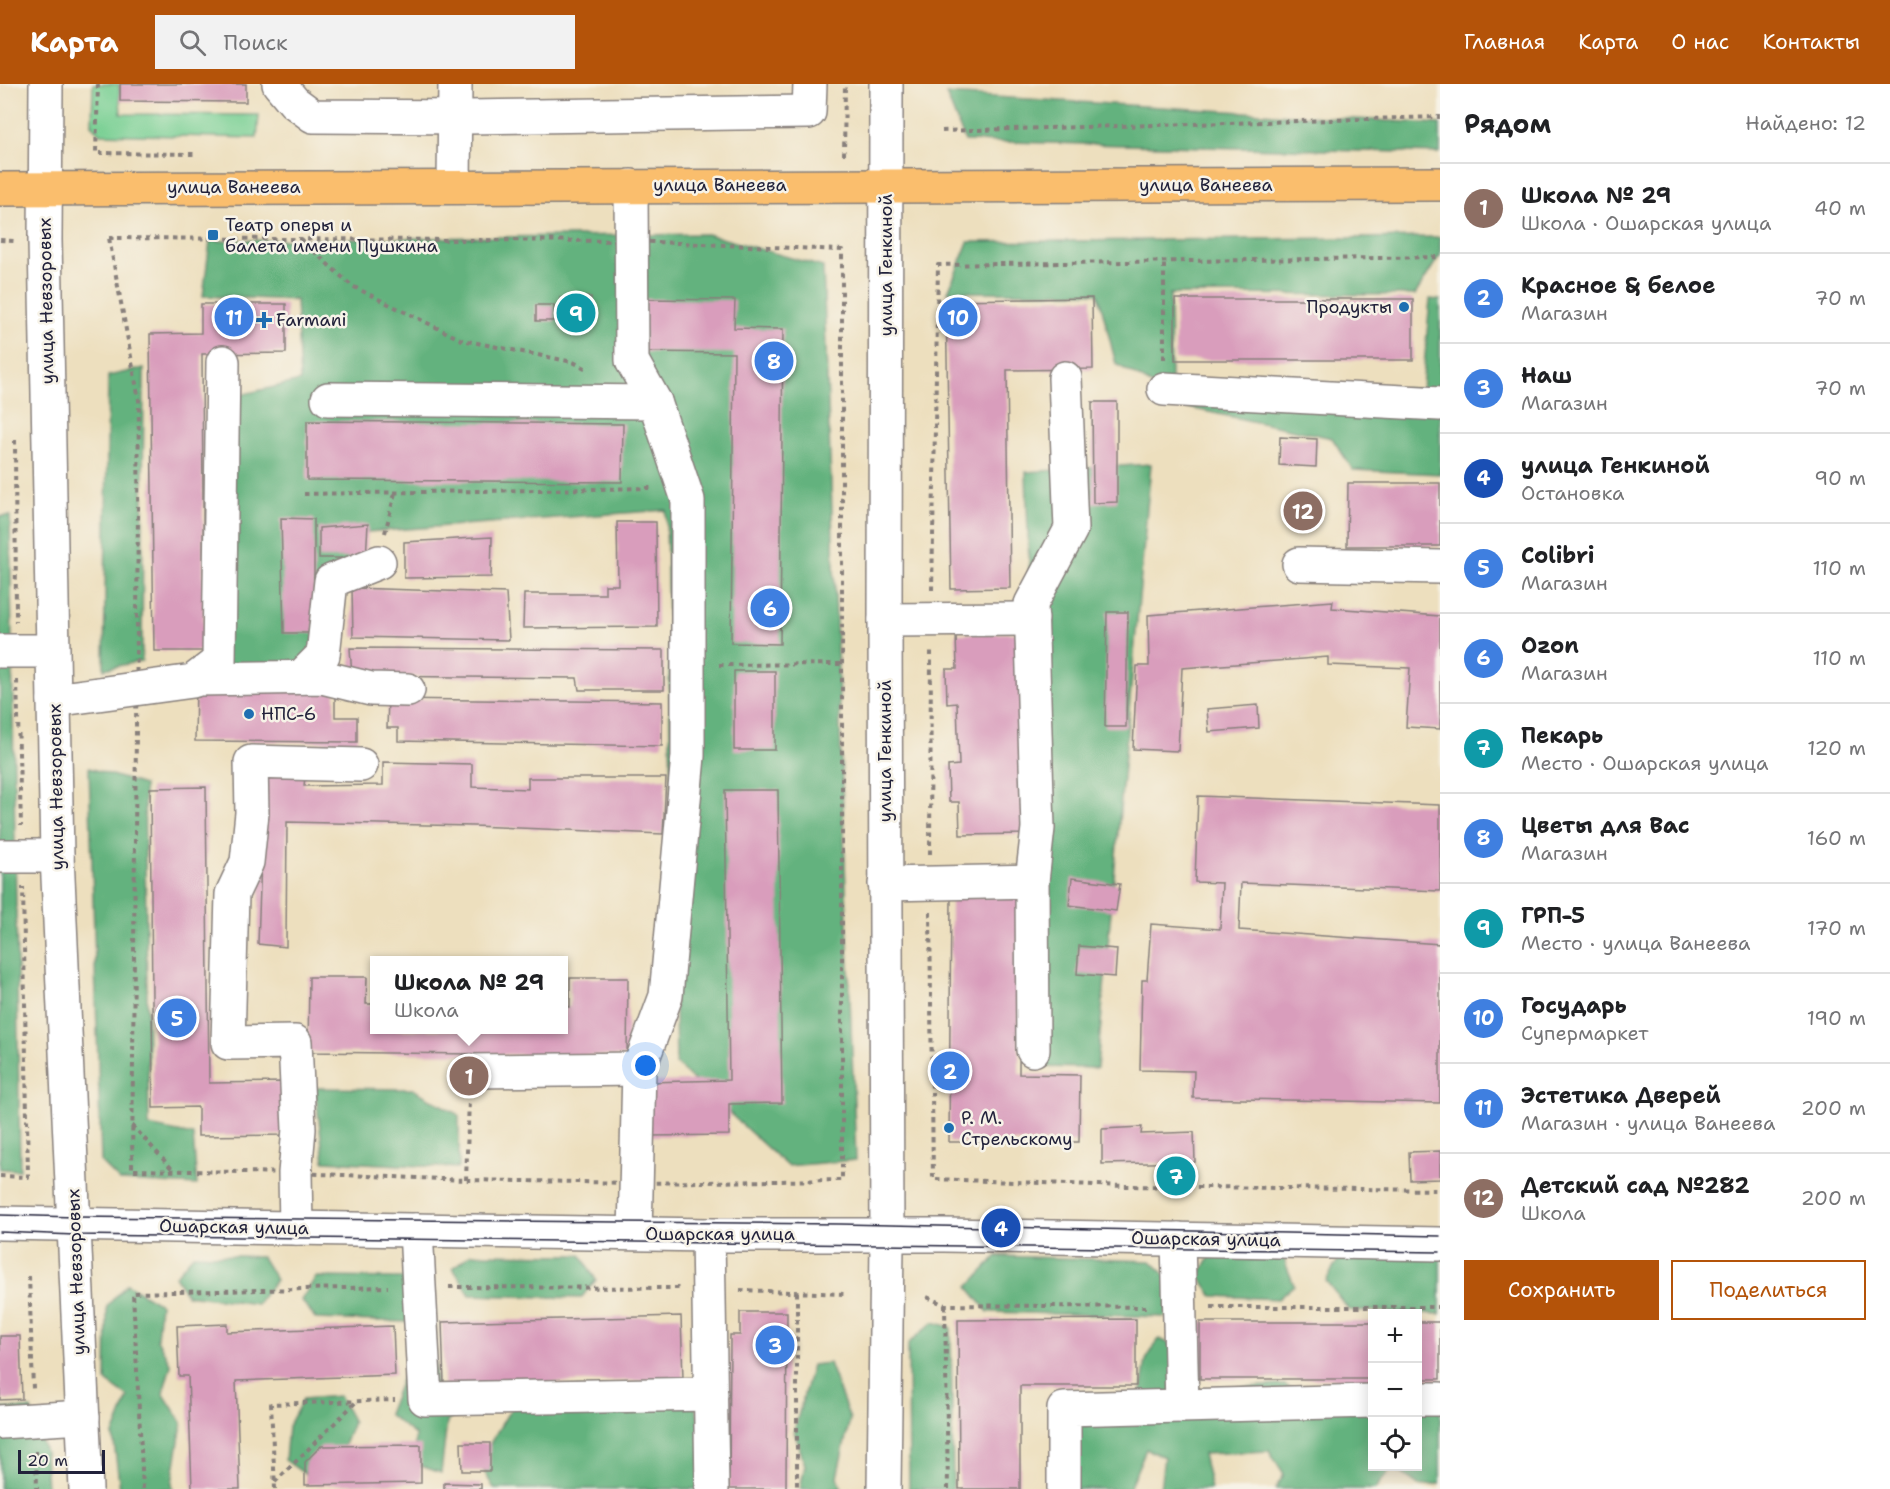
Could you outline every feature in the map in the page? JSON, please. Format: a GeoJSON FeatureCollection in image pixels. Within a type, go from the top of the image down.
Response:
{"type":"FeatureCollection","features":[{"type":"Feature","properties":{"kind":"main road","name":"улица Ванеева"},"geometry":{"type":"LineString","coordinates":[[0,189],[1440,184]]}},
{"type":"Feature","properties":{"kind":"street","name":"улица Невзоровых"},"geometry":{"type":"LineString","coordinates":[[46,84],[44,188],[57,856],[86,1489]]}},
{"type":"Feature","properties":{"kind":"street"},"geometry":{"type":"LineString","coordinates":[[279,84],[294,102],[313,116],[454,117],[809,112],[810,84]]}},
{"type":"Feature","properties":{"kind":"street"},"geometry":{"type":"LineString","coordinates":[[454,186],[455,84]]}},
{"type":"Feature","properties":{"kind":"street","name":"улица Генкиной"},"geometry":{"type":"LineString","coordinates":[[884,1489],[886,84]]}},
{"type":"Feature","properties":{"kind":"street"},"geometry":{"type":"LineString","coordinates":[[631,186],[632,361],[655,402],[688,500],[688,756],[666,996],[639,1069],[635,1233]]}},
{"type":"Feature","properties":{"kind":"street"},"geometry":{"type":"LineString","coordinates":[[54,700],[193,681],[219,661],[223,362]]}},
{"type":"Feature","properties":{"kind":"street"},"geometry":{"type":"LineString","coordinates":[[1033,1050],[1032,881],[1038,828],[1031,604],[1071,529],[1065,378]]}},
{"type":"Feature","properties":{"kind":"street"},"geometry":{"type":"LineString","coordinates":[[1164,389],[1440,404]]}},
{"type":"Feature","properties":{"kind":"street"},"geometry":{"type":"LineString","coordinates":[[328,399],[655,402]]}},
{"type":"Feature","properties":{"kind":"street"},"geometry":{"type":"LineString","coordinates":[[301,677],[323,655],[332,581],[379,562]]}},
{"type":"Feature","properties":{"kind":"street"},"geometry":{"type":"LineString","coordinates":[[1299,564],[1440,567]]}},
{"type":"Feature","properties":{"kind":"street"},"geometry":{"type":"LineString","coordinates":[[885,620],[1032,619]]}},
{"type":"Feature","properties":{"kind":"street"},"geometry":{"type":"LineString","coordinates":[[8,651],[52,651]]}},
{"type":"Feature","properties":{"kind":"street"},"geometry":{"type":"LineString","coordinates":[[196,679],[322,677],[371,689],[408,690]]}},
{"type":"Feature","properties":{"kind":"street"},"geometry":{"type":"LineString","coordinates":[[296,1228],[295,1173],[299,1129],[295,1042],[228,1043],[232,894],[247,862],[252,813],[251,762],[361,765]]}},
{"type":"Feature","properties":{"kind":"street"},"geometry":{"type":"LineString","coordinates":[[11,856],[57,856]]}},
{"type":"Feature","properties":{"kind":"street"},"geometry":{"type":"LineString","coordinates":[[885,884],[1032,881]]}},
{"type":"Feature","properties":{"kind":"street"},"geometry":{"type":"LineString","coordinates":[[470,1071],[639,1069]]}},
{"type":"Feature","properties":{"kind":"street","name":"Ошарская улица"},"geometry":{"type":"LineString","coordinates":[[0,1223],[1440,1244]]}},
{"type":"Feature","properties":{"kind":"street"},"geometry":{"type":"LineString","coordinates":[[416,1230],[425,1399],[711,1394]]}},
{"type":"Feature","properties":{"kind":"street"},"geometry":{"type":"LineString","coordinates":[[708,1235],[712,1489]]}},
{"type":"Feature","properties":{"kind":"street"},"geometry":{"type":"LineString","coordinates":[[1178,1239],[1182,1406]]}},
{"type":"Feature","properties":{"kind":"street"},"geometry":{"type":"LineString","coordinates":[[1422,1399],[1440,1399]]}},
{"type":"Feature","properties":{"kind":"street"},"geometry":{"type":"LineString","coordinates":[[1064,1489],[1064,1409],[1368,1401]]}},
{"type":"Feature","properties":{"kind":"street"},"geometry":{"type":"LineString","coordinates":[[0,1422],[83,1417]]}},
{"type":"Feature","properties":{"kind":"path"},"geometry":{"type":"LineString","coordinates":[[96,153],[98,84]]}},
{"type":"Feature","properties":{"kind":"path"},"geometry":{"type":"LineString","coordinates":[[844,155],[845,84]]}},
{"type":"Feature","properties":{"kind":"path"},"geometry":{"type":"LineString","coordinates":[[942,131],[1440,117]]}},
{"type":"Feature","properties":{"kind":"path"},"geometry":{"type":"LineString","coordinates":[[132,1170],[139,400],[109,238],[631,241],[842,250],[842,1180]]}},
{"type":"Feature","properties":{"kind":"path"},"geometry":{"type":"LineString","coordinates":[[300,239],[352,286],[462,340],[573,362],[593,372]]}},
{"type":"Feature","properties":{"kind":"path"},"geometry":{"type":"LineString","coordinates":[[0,240],[14,240],[14,252]]}},
{"type":"Feature","properties":{"kind":"path"},"geometry":{"type":"LineString","coordinates":[[931,620],[938,266],[1440,257]]}},
{"type":"Feature","properties":{"kind":"path"},"geometry":{"type":"LineString","coordinates":[[1164,262],[1164,389]]}},
{"type":"Feature","properties":{"kind":"path"},"geometry":{"type":"LineString","coordinates":[[0,1176],[28,1177],[11,856],[8,651],[15,440]]}},
{"type":"Feature","properties":{"kind":"path"},"geometry":{"type":"LineString","coordinates":[[304,494],[684,488]]}},
{"type":"Feature","properties":{"kind":"path"},"geometry":{"type":"LineString","coordinates":[[379,562],[394,493]]}},
{"type":"Feature","properties":{"kind":"path"},"geometry":{"type":"LineString","coordinates":[[688,666],[841,664]]}},
{"type":"Feature","properties":{"kind":"path"},"geometry":{"type":"LineString","coordinates":[[466,1180],[470,1071]]}},
{"type":"Feature","properties":{"kind":"path"},"geometry":{"type":"LineString","coordinates":[[132,1125],[174,1171]]}},
{"type":"Feature","properties":{"kind":"path"},"geometry":{"type":"LineString","coordinates":[[933,1179],[1124,1186],[1440,1190]]}},
{"type":"Feature","properties":{"kind":"path"},"geometry":{"type":"LineString","coordinates":[[29,1276],[37,1489]]}},
{"type":"Feature","properties":{"kind":"path"},"geometry":{"type":"LineString","coordinates":[[143,1489],[133,1293],[419,1287],[709,1289],[844,1294]]}},
{"type":"Feature","properties":{"kind":"path"},"geometry":{"type":"LineString","coordinates":[[796,1292],[797,1489]]}},
{"type":"Feature","properties":{"kind":"path"},"geometry":{"type":"LineString","coordinates":[[945,1305],[948,1489]]}},
{"type":"Feature","properties":{"kind":"path"},"geometry":{"type":"LineString","coordinates":[[275,1489],[271,1404],[425,1399]]}},
{"type":"Feature","properties":{"kind":"path"},"geometry":{"type":"LineString","coordinates":[[275,1482],[357,1401]]}},
{"type":"Feature","properties":{"kind":"green space"},"geometry":{"type":"Polygon","coordinates":[[[93,84],[119,84],[121,114],[259,115],[257,138],[100,134],[92,126],[93,84]]]}},
{"type":"Feature","properties":{"kind":"green space"},"geometry":{"type":"Polygon","coordinates":[[[946,94],[1440,124],[1440,153],[965,141],[946,94]]]}},
{"type":"Feature","properties":{"kind":"green space"},"geometry":{"type":"Polygon","coordinates":[[[707,234],[823,267],[856,1160],[787,1166],[676,1064],[666,510],[353,533],[328,670],[222,672],[231,397],[300,381],[296,300],[203,296],[210,241],[707,234]]]}},
{"type":"Feature","properties":{"kind":"green space"},"geometry":{"type":"Polygon","coordinates":[[[1440,237],[1440,255],[1415,295],[1170,294],[1171,383],[1422,389],[1430,299],[1440,300],[1440,474],[1353,470],[1332,438],[1176,405],[1151,384],[1116,364],[1098,293],[948,292],[968,242],[1440,237]]]}},
{"type":"Feature","properties":{"kind":"green space"},"geometry":{"type":"Polygon","coordinates":[[[144,368],[142,661],[104,669],[108,376],[144,368]]]}},
{"type":"Feature","properties":{"kind":"green space"},"geometry":{"type":"Polygon","coordinates":[[[1151,464],[1097,1068],[1033,1067],[1039,879],[1026,472],[1151,464]]]}},
{"type":"Feature","properties":{"kind":"green space"},"geometry":{"type":"Polygon","coordinates":[[[0,516],[10,516],[20,1170],[0,1169],[0,516]]]}},
{"type":"Feature","properties":{"kind":"green space"},"geometry":{"type":"Polygon","coordinates":[[[89,768],[144,785],[149,1126],[193,1135],[197,1185],[120,1181],[101,1162],[89,768]]]}},
{"type":"Feature","properties":{"kind":"green space"},"geometry":{"type":"Polygon","coordinates":[[[315,1088],[413,1089],[459,1115],[459,1168],[324,1161],[315,1088]]]}},
{"type":"Feature","properties":{"kind":"green space"},"geometry":{"type":"Polygon","coordinates":[[[1212,1253],[1283,1257],[1294,1285],[1278,1299],[1213,1296],[1199,1276],[1212,1253]]]}},
{"type":"Feature","properties":{"kind":"green space"},"geometry":{"type":"Polygon","coordinates":[[[194,1254],[262,1257],[276,1280],[257,1304],[187,1295],[175,1276],[194,1254]]]}},
{"type":"Feature","properties":{"kind":"green space"},"geometry":{"type":"Polygon","coordinates":[[[471,1254],[581,1255],[596,1280],[581,1298],[470,1295],[453,1268],[471,1254]]]}},
{"type":"Feature","properties":{"kind":"green space"},"geometry":{"type":"Polygon","coordinates":[[[1341,1255],[1440,1255],[1440,1314],[1422,1313],[1422,1309],[1349,1310],[1326,1281],[1341,1255]]]}},
{"type":"Feature","properties":{"kind":"green space"},"geometry":{"type":"Polygon","coordinates":[[[997,1256],[1151,1261],[1172,1281],[1166,1317],[988,1312],[968,1287],[997,1256]]]}},
{"type":"Feature","properties":{"kind":"green space"},"geometry":{"type":"Polygon","coordinates":[[[316,1277],[408,1278],[407,1322],[316,1319],[301,1300],[316,1277]]]}},
{"type":"Feature","properties":{"kind":"green space"},"geometry":{"type":"Polygon","coordinates":[[[127,1284],[160,1304],[157,1339],[171,1365],[163,1393],[182,1423],[172,1483],[173,1489],[120,1489],[113,1435],[128,1397],[106,1381],[107,1306],[127,1284]]]}},
{"type":"Feature","properties":{"kind":"green space"},"geometry":{"type":"Polygon","coordinates":[[[933,1322],[951,1327],[953,1489],[909,1489],[908,1344],[933,1322]]]}},
{"type":"Feature","properties":{"kind":"green space"},"geometry":{"type":"Polygon","coordinates":[[[1159,1339],[1191,1352],[1199,1389],[1285,1385],[1305,1397],[1323,1385],[1368,1385],[1368,1471],[1390,1471],[1375,1489],[1275,1489],[1284,1475],[1269,1451],[1203,1454],[1211,1489],[1160,1489],[1164,1457],[1146,1449],[1129,1489],[1064,1489],[1058,1429],[1096,1423],[1141,1391],[1146,1360],[1159,1339]]]}},
{"type":"Feature","properties":{"kind":"green space"},"geometry":{"type":"Polygon","coordinates":[[[435,1362],[436,1387],[460,1408],[447,1422],[441,1473],[415,1464],[415,1435],[388,1414],[406,1367],[435,1362]]]}},
{"type":"Feature","properties":{"kind":"green space"},"geometry":{"type":"Polygon","coordinates":[[[829,1363],[850,1419],[837,1477],[842,1489],[800,1489],[805,1465],[794,1431],[812,1365],[829,1363]]]}},
{"type":"Feature","properties":{"kind":"green space"},"geometry":{"type":"Polygon","coordinates":[[[1422,1385],[1440,1385],[1440,1484],[1420,1486],[1399,1471],[1422,1471],[1422,1385]]]}},
{"type":"Feature","properties":{"kind":"green space"},"geometry":{"type":"Polygon","coordinates":[[[689,1386],[719,1489],[494,1489],[479,1462],[522,1390],[689,1386]]]}},
{"type":"Feature","properties":{"kind":"green space"},"geometry":{"type":"Polygon","coordinates":[[[339,1396],[353,1422],[339,1458],[309,1477],[285,1460],[288,1427],[303,1399],[339,1396]]]}},
{"type":"Feature","properties":{"kind":"green space"},"geometry":{"type":"Polygon","coordinates":[[[0,1408],[31,1409],[45,1452],[47,1489],[0,1489],[0,1408]]]}},
{"type":"Feature","properties":{"kind":"building"},"geometry":{"type":"Polygon","coordinates":[[[120,84],[246,84],[246,102],[120,101],[120,84]]]}},
{"type":"Feature","properties":{"kind":"building"},"geometry":{"type":"Polygon","coordinates":[[[591,297],[591,327],[561,328],[560,298],[591,297]]]}},
{"type":"Feature","properties":{"kind":"building"},"geometry":{"type":"Polygon","coordinates":[[[1092,298],[1093,369],[1007,370],[1010,588],[951,589],[946,300],[1092,298]]]}},
{"type":"Feature","properties":{"kind":"building"},"geometry":{"type":"Polygon","coordinates":[[[645,299],[735,300],[734,328],[783,329],[780,644],[731,643],[734,353],[644,352],[645,299]]]}},
{"type":"Feature","properties":{"kind":"building"},"geometry":{"type":"Polygon","coordinates":[[[1175,299],[1413,299],[1413,360],[1175,360],[1175,299]]]}},
{"type":"Feature","properties":{"kind":"building"},"geometry":{"type":"Polygon","coordinates":[[[201,304],[286,304],[286,353],[202,354],[204,651],[154,651],[150,334],[201,333],[201,304]]]}},
{"type":"Feature","properties":{"kind":"building"},"geometry":{"type":"Polygon","coordinates":[[[536,305],[554,305],[555,321],[536,321],[536,305]]]}},
{"type":"Feature","properties":{"kind":"building"},"geometry":{"type":"Polygon","coordinates":[[[1092,402],[1117,402],[1117,502],[1093,503],[1092,402]]]}},
{"type":"Feature","properties":{"kind":"building"},"geometry":{"type":"Polygon","coordinates":[[[307,421],[623,424],[622,482],[307,480],[307,421]]]}},
{"type":"Feature","properties":{"kind":"building"},"geometry":{"type":"Polygon","coordinates":[[[1280,437],[1317,439],[1316,467],[1279,465],[1280,437]]]}},
{"type":"Feature","properties":{"kind":"building"},"geometry":{"type":"Polygon","coordinates":[[[1348,483],[1440,483],[1440,546],[1347,546],[1348,483]]]}},
{"type":"Feature","properties":{"kind":"building"},"geometry":{"type":"Polygon","coordinates":[[[281,518],[314,519],[314,633],[284,633],[281,518]]]}},
{"type":"Feature","properties":{"kind":"building"},"geometry":{"type":"Polygon","coordinates":[[[617,522],[656,522],[657,627],[523,628],[524,594],[605,594],[605,585],[618,585],[617,522]]]}},
{"type":"Feature","properties":{"kind":"building"},"geometry":{"type":"Polygon","coordinates":[[[368,524],[366,558],[319,558],[319,528],[368,524]]]}},
{"type":"Feature","properties":{"kind":"building"},"geometry":{"type":"Polygon","coordinates":[[[492,537],[491,577],[404,578],[404,542],[492,537]]]}},
{"type":"Feature","properties":{"kind":"building"},"geometry":{"type":"Polygon","coordinates":[[[352,588],[506,593],[509,640],[353,637],[352,588]]]}},
{"type":"Feature","properties":{"kind":"building"},"geometry":{"type":"Polygon","coordinates":[[[1333,601],[1332,608],[1440,616],[1440,729],[1406,727],[1410,668],[1328,665],[1328,657],[1182,668],[1178,751],[1133,749],[1137,666],[1149,666],[1148,615],[1333,601]]]}},
{"type":"Feature","properties":{"kind":"building"},"geometry":{"type":"Polygon","coordinates":[[[1107,612],[1128,612],[1126,727],[1105,727],[1107,612]]]}},
{"type":"Feature","properties":{"kind":"building"},"geometry":{"type":"Polygon","coordinates":[[[1021,633],[1025,834],[960,835],[959,802],[949,802],[948,766],[959,765],[957,703],[947,704],[946,669],[957,669],[956,634],[1021,633]]]}},
{"type":"Feature","properties":{"kind":"building"},"geometry":{"type":"Polygon","coordinates":[[[350,648],[664,650],[664,690],[579,690],[577,678],[352,676],[350,648]]]}},
{"type":"Feature","properties":{"kind":"building"},"geometry":{"type":"Polygon","coordinates":[[[734,671],[775,671],[775,750],[734,750],[734,671]]]}},
{"type":"Feature","properties":{"kind":"building","name":"НПС-6"},"geometry":{"type":"Polygon","coordinates":[[[196,686],[335,687],[335,717],[357,717],[357,742],[195,741],[196,686]]]}},
{"type":"Feature","properties":{"kind":"building"},"geometry":{"type":"Polygon","coordinates":[[[388,699],[662,702],[662,746],[398,741],[398,728],[387,728],[388,699]]]}},
{"type":"Feature","properties":{"kind":"building"},"geometry":{"type":"Polygon","coordinates":[[[1258,705],[1259,728],[1209,732],[1207,709],[1258,705]]]}},
{"type":"Feature","properties":{"kind":"building"},"geometry":{"type":"Polygon","coordinates":[[[383,762],[472,764],[472,787],[528,789],[528,778],[666,778],[663,834],[473,826],[287,822],[286,947],[258,944],[264,772],[306,768],[304,786],[383,785],[383,762]]]}},
{"type":"Feature","properties":{"kind":"building"},"geometry":{"type":"Polygon","coordinates":[[[206,787],[209,1083],[287,1082],[287,1135],[198,1136],[198,1107],[153,1108],[150,788],[206,787]]]}},
{"type":"Feature","properties":{"kind":"building"},"geometry":{"type":"Polygon","coordinates":[[[725,790],[778,790],[782,1103],[729,1104],[729,1135],[649,1136],[648,1082],[729,1080],[725,790]]]}},
{"type":"Feature","properties":{"kind":"building"},"geometry":{"type":"Polygon","coordinates":[[[1198,796],[1440,805],[1440,891],[1241,883],[1239,930],[1440,944],[1440,1103],[1193,1098],[1194,1071],[1140,1070],[1142,980],[1147,980],[1151,924],[1220,929],[1222,883],[1195,882],[1198,796]]]}},
{"type":"Feature","properties":{"kind":"building"},"geometry":{"type":"Polygon","coordinates":[[[1072,878],[1120,884],[1116,911],[1069,905],[1072,878]]]}},
{"type":"Feature","properties":{"kind":"building"},"geometry":{"type":"Polygon","coordinates":[[[951,896],[1020,897],[1019,1074],[1080,1075],[1079,1142],[949,1142],[951,896]]]}},
{"type":"Feature","properties":{"kind":"building"},"geometry":{"type":"Polygon","coordinates":[[[1079,946],[1117,949],[1115,977],[1077,974],[1079,946]]]}},
{"type":"Feature","properties":{"kind":"building"},"geometry":{"type":"Polygon","coordinates":[[[309,977],[367,977],[366,1004],[370,1004],[370,1034],[568,1034],[570,978],[628,978],[627,1056],[308,1052],[309,977]]]}},
{"type":"Feature","properties":{"kind":"building"},"geometry":{"type":"Polygon","coordinates":[[[1142,1127],[1141,1134],[1194,1132],[1195,1162],[1102,1164],[1102,1129],[1142,1127]]]}},
{"type":"Feature","properties":{"kind":"building"},"geometry":{"type":"Polygon","coordinates":[[[1440,1151],[1440,1179],[1410,1180],[1409,1152],[1440,1151]]]}},
{"type":"Feature","properties":{"kind":"building"},"geometry":{"type":"Polygon","coordinates":[[[740,1312],[787,1312],[786,1489],[729,1489],[730,1335],[740,1335],[740,1312]]]}},
{"type":"Feature","properties":{"kind":"building"},"geometry":{"type":"Polygon","coordinates":[[[681,1316],[683,1379],[444,1386],[442,1322],[681,1316]]]}},
{"type":"Feature","properties":{"kind":"building"},"geometry":{"type":"Polygon","coordinates":[[[1136,1319],[1136,1386],[1020,1386],[1020,1489],[959,1489],[958,1320],[1136,1319]]]}},
{"type":"Feature","properties":{"kind":"building"},"geometry":{"type":"Polygon","coordinates":[[[1200,1322],[1368,1322],[1368,1379],[1200,1379],[1200,1322]]]}},
{"type":"Feature","properties":{"kind":"building"},"geometry":{"type":"Polygon","coordinates":[[[1422,1322],[1440,1322],[1440,1379],[1422,1379],[1422,1322]]]}},
{"type":"Feature","properties":{"kind":"building"},"geometry":{"type":"Polygon","coordinates":[[[227,1324],[227,1332],[393,1326],[395,1375],[236,1381],[240,1489],[192,1489],[188,1376],[179,1376],[177,1326],[227,1324]]]}},
{"type":"Feature","properties":{"kind":"building"},"geometry":{"type":"Polygon","coordinates":[[[0,1336],[20,1336],[22,1399],[0,1400],[0,1336]]]}},
{"type":"Feature","properties":{"kind":"building"},"geometry":{"type":"Polygon","coordinates":[[[461,1443],[490,1443],[490,1471],[462,1471],[461,1443]]]}},
{"type":"Feature","properties":{"kind":"building"},"geometry":{"type":"Polygon","coordinates":[[[421,1445],[421,1483],[305,1485],[305,1462],[321,1446],[421,1445]]]}},
{"type":"Feature","properties":{"kind":"building"},"geometry":{"type":"Polygon","coordinates":[[[444,1483],[481,1484],[481,1489],[444,1489],[444,1483]]]}},
{"type":"Feature","properties":{"kind":"tram line"},"geometry":{"type":"LineString","coordinates":[[0,1215],[841,1224],[1440,1236]]}},
{"type":"Feature","properties":{"kind":"tram line"},"geometry":{"type":"LineString","coordinates":[[0,1232],[75,1235],[1440,1252]]}},
{"type":"Feature","properties":{"kind":"place","name":"Театр оперы и балета имени Пушкина"},"geometry":{"type":"Point","coordinates":[213,235]}},
{"type":"Feature","properties":{"kind":"place","name":"Продукты"},"geometry":{"type":"Point","coordinates":[1404,307]}},
{"type":"Feature","properties":{"kind":"place","name":"ГРП-5"},"geometry":{"type":"Point","coordinates":[576,313]}},
{"type":"Feature","properties":{"kind":"place","name":"Эстетика Дверей"},"geometry":{"type":"Point","coordinates":[234,317]}},
{"type":"Feature","properties":{"kind":"place","name":"Государь"},"geometry":{"type":"Point","coordinates":[958,317]}},
{"type":"Feature","properties":{"kind":"place","name":"Farmani"},"geometry":{"type":"Point","coordinates":[264,320]}},
{"type":"Feature","properties":{"kind":"place","name":"Цветы для Вас"},"geometry":{"type":"Point","coordinates":[774,361]}},
{"type":"Feature","properties":{"kind":"place","name":"Детский сад №282"},"geometry":{"type":"Point","coordinates":[1303,511]}},
{"type":"Feature","properties":{"kind":"place","name":"Ozon"},"geometry":{"type":"Point","coordinates":[770,608]}},
{"type":"Feature","properties":{"kind":"place","name":"НПС-6"},"geometry":{"type":"Point","coordinates":[249,714]}},
{"type":"Feature","properties":{"kind":"place","name":"Colibri"},"geometry":{"type":"Point","coordinates":[177,1018]}},
{"type":"Feature","properties":{"kind":"place","name":"Красное & белое"},"geometry":{"type":"Point","coordinates":[950,1071]}},
{"type":"Feature","properties":{"kind":"place","name":"Школа № 29"},"geometry":{"type":"Point","coordinates":[469,1076]}},
{"type":"Feature","properties":{"kind":"place","name":"Р. М. Стрельскому"},"geometry":{"type":"Point","coordinates":[949,1128]}},
{"type":"Feature","properties":{"kind":"place","name":"Пекарь"},"geometry":{"type":"Point","coordinates":[1176,1176]}},
{"type":"Feature","properties":{"kind":"place","name":"улица Генкиной"},"geometry":{"type":"Point","coordinates":[1001,1228]}},
{"type":"Feature","properties":{"kind":"place","name":"Наш"},"geometry":{"type":"Point","coordinates":[775,1345]}}]}
